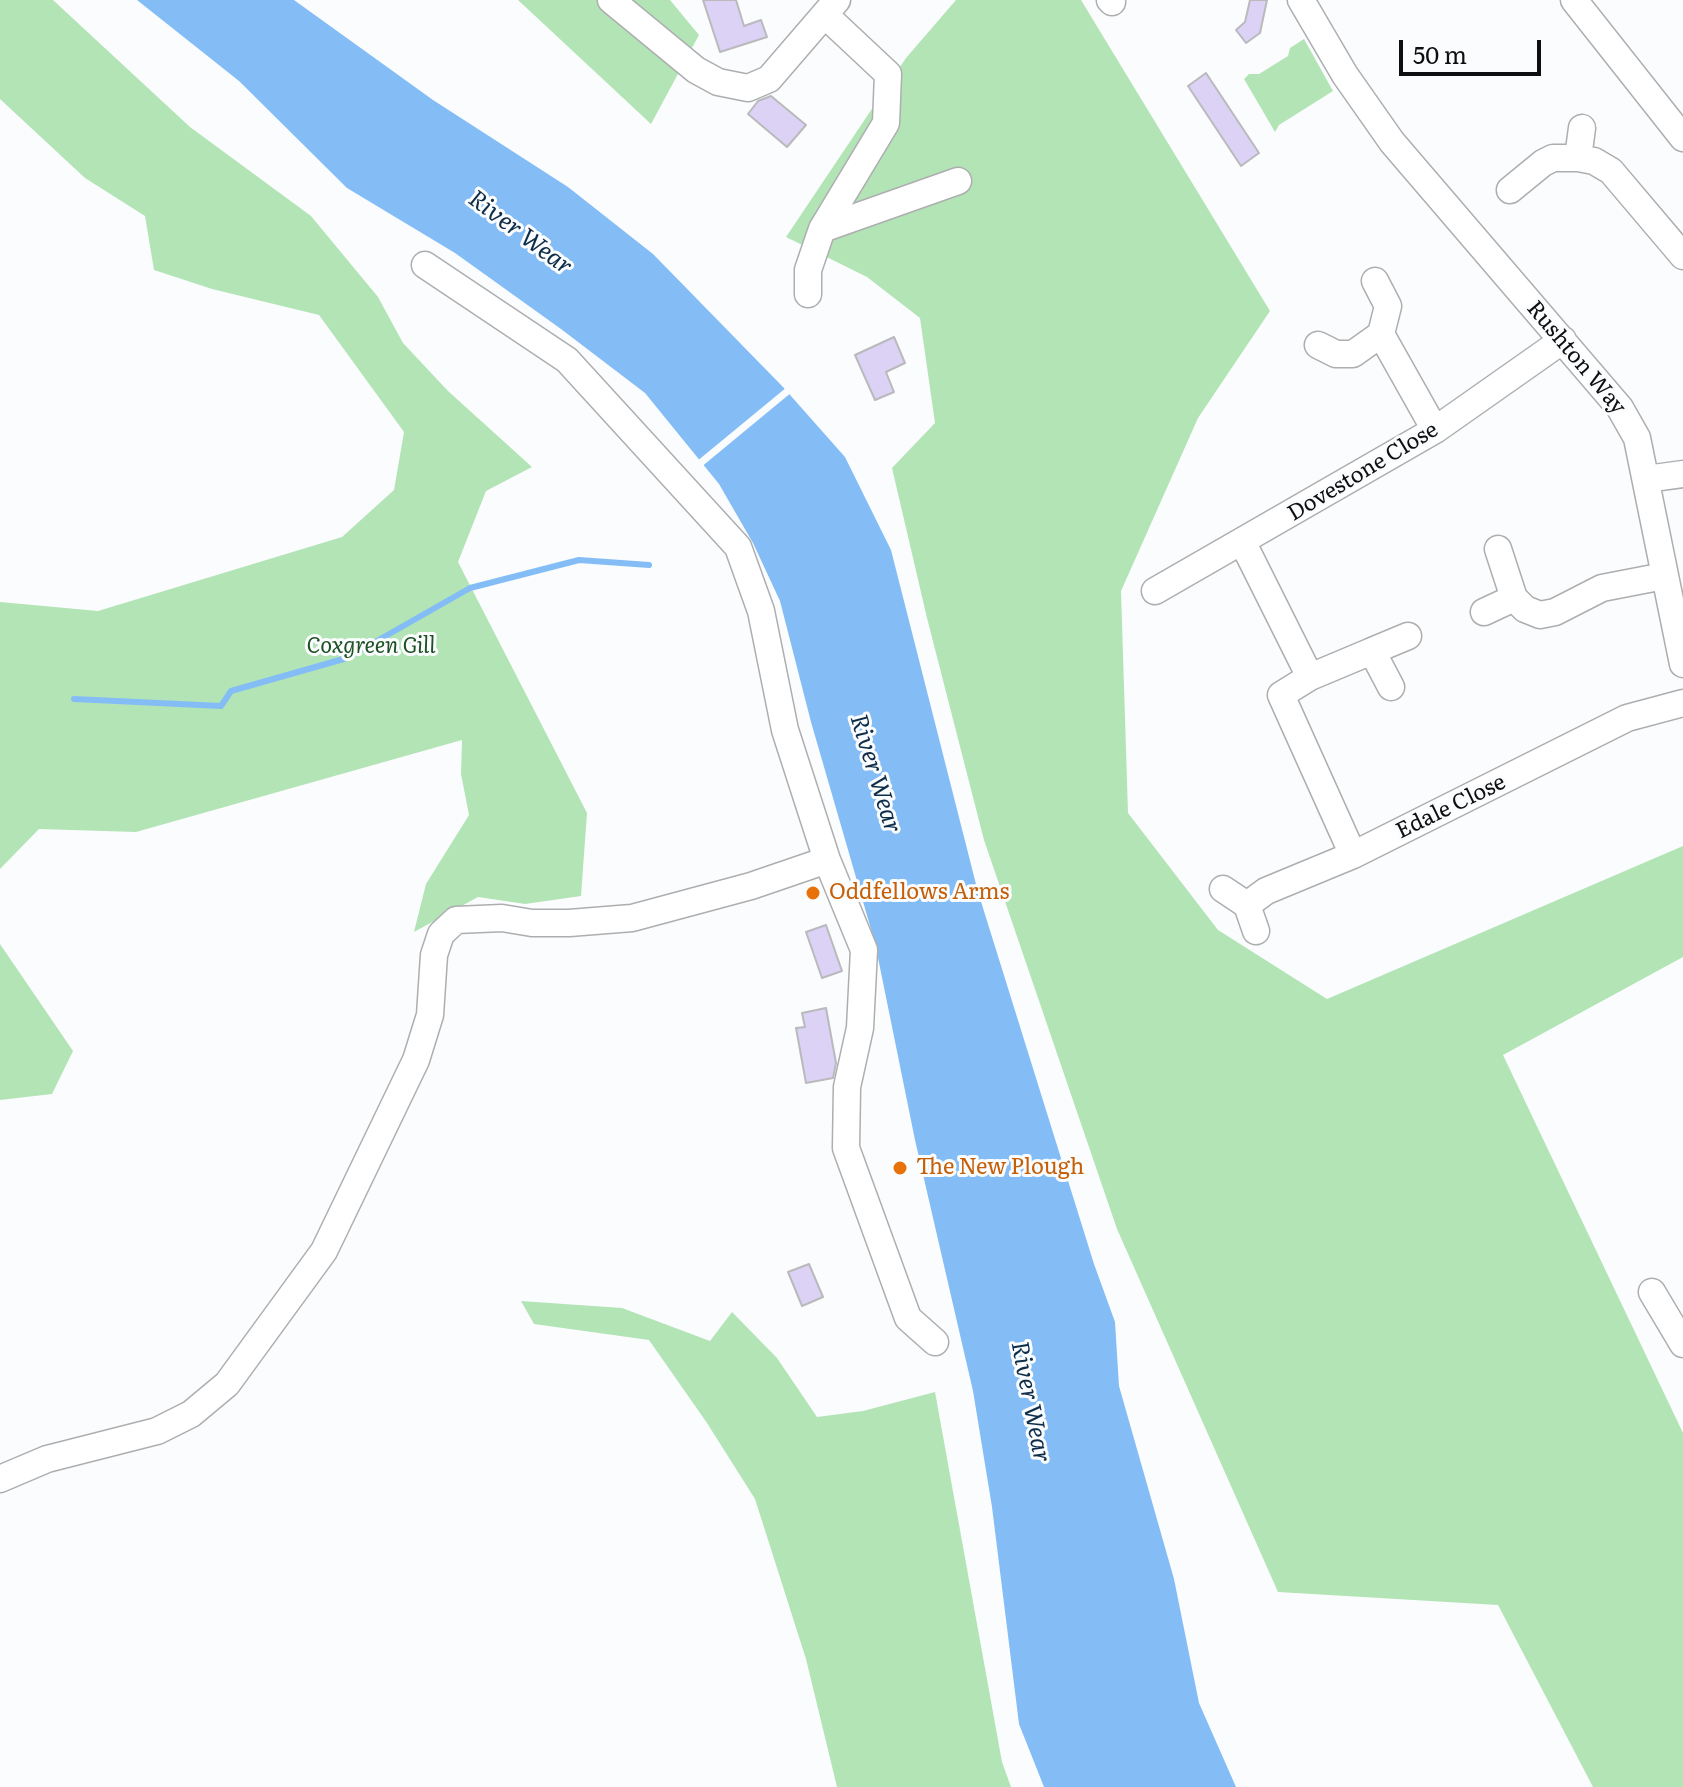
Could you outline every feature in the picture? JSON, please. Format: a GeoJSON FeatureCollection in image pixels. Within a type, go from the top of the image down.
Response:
{"type":"FeatureCollection","features":[{"type":"Feature","properties":{"kind":"street"},"geometry":{"type":"LineString","coordinates":[[611,0],[696,70],[718,82],[748,88],[769,79],[831,8],[888,74],[886,123],[822,229],[808,270],[808,294]]}},
{"type":"Feature","properties":{"kind":"street","name":"Rushton Way"},"geometry":{"type":"LineString","coordinates":[[1301,0],[1345,75],[1392,142],[1620,408],[1637,438],[1672,590],[1683,664]]}},
{"type":"Feature","properties":{"kind":"street"},"geometry":{"type":"LineString","coordinates":[[1574,0],[1683,138]]}},
{"type":"Feature","properties":{"kind":"street"},"geometry":{"type":"LineString","coordinates":[[1578,158],[1582,128]]}},
{"type":"Feature","properties":{"kind":"street"},"geometry":{"type":"LineString","coordinates":[[1510,190],[1553,158],[1594,161],[1611,171],[1683,256]]}},
{"type":"Feature","properties":{"kind":"street"},"geometry":{"type":"LineString","coordinates":[[822,229],[958,181]]}},
{"type":"Feature","properties":{"kind":"street"},"geometry":{"type":"LineString","coordinates":[[425,265],[567,360],[738,547],[761,611],[785,730],[827,860],[864,950],[860,1028],[847,1087],[846,1148],[908,1318],[935,1342]]}},
{"type":"Feature","properties":{"kind":"street"},"geometry":{"type":"LineString","coordinates":[[1318,345],[1336,354],[1353,354],[1381,334],[1388,306],[1375,281]]}},
{"type":"Feature","properties":{"kind":"street"},"geometry":{"type":"LineString","coordinates":[[1381,334],[1435,430]]}},
{"type":"Feature","properties":{"kind":"street","name":"Dovestone Close"},"geometry":{"type":"LineString","coordinates":[[1153,591],[1243,543],[1435,430],[1563,340]]}},
{"type":"Feature","properties":{"kind":"street"},"geometry":{"type":"LineString","coordinates":[[1646,479],[1683,474]]}},
{"type":"Feature","properties":{"kind":"street"},"geometry":{"type":"LineString","coordinates":[[1243,543],[1310,677]]}},
{"type":"Feature","properties":{"kind":"street"},"geometry":{"type":"LineString","coordinates":[[1498,549],[1514,598],[1525,609],[1540,615],[1555,612],[1602,588],[1672,590]]}},
{"type":"Feature","properties":{"kind":"street"},"geometry":{"type":"LineString","coordinates":[[1484,612],[1514,598]]}},
{"type":"Feature","properties":{"kind":"street"},"geometry":{"type":"LineString","coordinates":[[1353,855],[1281,695],[1310,677],[1408,636]]}},
{"type":"Feature","properties":{"kind":"street"},"geometry":{"type":"LineString","coordinates":[[1372,651],[1391,687]]}},
{"type":"Feature","properties":{"kind":"street","name":"Edale Close"},"geometry":{"type":"LineString","coordinates":[[1247,905],[1266,891],[1353,855],[1627,718],[1683,703]]}},
{"type":"Feature","properties":{"kind":"street"},"geometry":{"type":"LineString","coordinates":[[0,1479],[47,1459],[157,1431],[191,1414],[227,1384],[324,1251],[416,1060],[430,1015],[434,955],[441,934],[456,920],[502,918],[532,923],[569,923],[632,918],[751,886],[827,860]]}},
{"type":"Feature","properties":{"kind":"street"},"geometry":{"type":"LineString","coordinates":[[1223,889],[1247,905],[1256,931]]}},
{"type":"Feature","properties":{"kind":"street"},"geometry":{"type":"LineString","coordinates":[[1652,1292],[1683,1344]]}},
{"type":"Feature","properties":{"kind":"green space","name":"Coxgreen Gill"},"geometry":{"type":"Polygon","coordinates":[[[0,0],[53,0],[190,127],[311,216],[378,297],[403,343],[448,391],[532,467],[486,491],[458,562],[587,813],[581,896],[525,904],[478,897],[414,932],[426,884],[469,815],[461,774],[462,740],[136,832],[39,829],[0,869],[0,602],[98,611],[342,537],[394,490],[404,432],[319,315],[212,289],[154,270],[145,216],[85,178],[0,99],[0,0]]]}},
{"type":"Feature","properties":{"kind":"green space"},"geometry":{"type":"Polygon","coordinates":[[[518,0],[670,0],[699,35],[651,124],[518,0]]]}},
{"type":"Feature","properties":{"kind":"green space"},"geometry":{"type":"Polygon","coordinates":[[[956,0],[1081,0],[1270,311],[1198,418],[1121,591],[1128,813],[1218,930],[1327,999],[1683,846],[1683,957],[1503,1055],[1683,1433],[1683,1787],[1593,1787],[1498,1605],[1278,1592],[1117,1229],[984,840],[892,468],[935,423],[920,318],[867,277],[786,237],[906,58],[956,0]]]}},
{"type":"Feature","properties":{"kind":"green space"},"geometry":{"type":"Polygon","coordinates":[[[1304,39],[1333,91],[1279,125],[1275,132],[1244,79],[1249,74],[1259,74],[1288,56],[1290,48],[1304,39]]]}},
{"type":"Feature","properties":{"kind":"green space"},"geometry":{"type":"Polygon","coordinates":[[[0,944],[73,1051],[52,1094],[0,1100],[0,944]]]}},
{"type":"Feature","properties":{"kind":"green space"},"geometry":{"type":"Polygon","coordinates":[[[521,1301],[622,1308],[710,1341],[732,1312],[777,1358],[817,1417],[863,1411],[935,1392],[1002,1762],[1011,1787],[837,1787],[806,1659],[755,1499],[707,1423],[649,1340],[534,1324],[521,1301]]]}},
{"type":"Feature","properties":{"kind":"water","name":"River Wear"},"geometry":{"type":"Polygon","coordinates":[[[137,0],[294,0],[433,100],[568,187],[653,254],[783,387],[845,457],[891,550],[978,892],[1094,1264],[1115,1322],[1119,1386],[1174,1579],[1199,1703],[1236,1787],[1044,1787],[1019,1724],[992,1507],[973,1391],[915,1140],[875,943],[811,722],[780,601],[753,543],[719,484],[645,393],[455,253],[347,188],[239,81],[137,0]]]}},
{"type":"Feature","properties":{"kind":"pier"},"geometry":{"type":"Polygon","coordinates":[[[787,387],[792,392],[700,468],[696,462],[787,387]]]}},
{"type":"Feature","properties":{"kind":"building"},"geometry":{"type":"Polygon","coordinates":[[[703,0],[736,0],[744,26],[761,20],[767,37],[720,52],[703,0]]]}},
{"type":"Feature","properties":{"kind":"building"},"geometry":{"type":"Polygon","coordinates":[[[1250,0],[1267,0],[1260,33],[1246,43],[1236,30],[1245,22],[1250,0]]]}},
{"type":"Feature","properties":{"kind":"building"},"geometry":{"type":"Polygon","coordinates":[[[1206,73],[1259,153],[1241,166],[1188,86],[1206,73]]]}},
{"type":"Feature","properties":{"kind":"building"},"geometry":{"type":"Polygon","coordinates":[[[771,96],[806,125],[787,147],[748,114],[758,101],[771,96]]]}},
{"type":"Feature","properties":{"kind":"building"},"geometry":{"type":"Polygon","coordinates":[[[894,337],[905,363],[886,372],[894,392],[875,400],[855,355],[894,337]]]}},
{"type":"Feature","properties":{"kind":"building"},"geometry":{"type":"Polygon","coordinates":[[[826,925],[842,971],[822,978],[806,932],[826,925]]]}},
{"type":"Feature","properties":{"kind":"building"},"geometry":{"type":"Polygon","coordinates":[[[826,1008],[836,1063],[833,1078],[806,1083],[796,1028],[805,1027],[802,1013],[826,1008]]]}},
{"type":"Feature","properties":{"kind":"building"},"geometry":{"type":"Polygon","coordinates":[[[809,1264],[823,1297],[802,1306],[788,1272],[809,1264]]]}},
{"type":"Feature","properties":{"kind":"waterway","name":"Coxgreen Gill"},"geometry":{"type":"LineString","coordinates":[[74,699],[221,706],[231,691],[347,658],[470,588],[579,560],[649,565]]}},
{"type":"Feature","properties":{"kind":"place","name":"Oddfellows Arms"},"geometry":{"type":"Point","coordinates":[813,893]}},
{"type":"Feature","properties":{"kind":"place","name":"The New Plough"},"geometry":{"type":"Point","coordinates":[900,1168]}}]}
